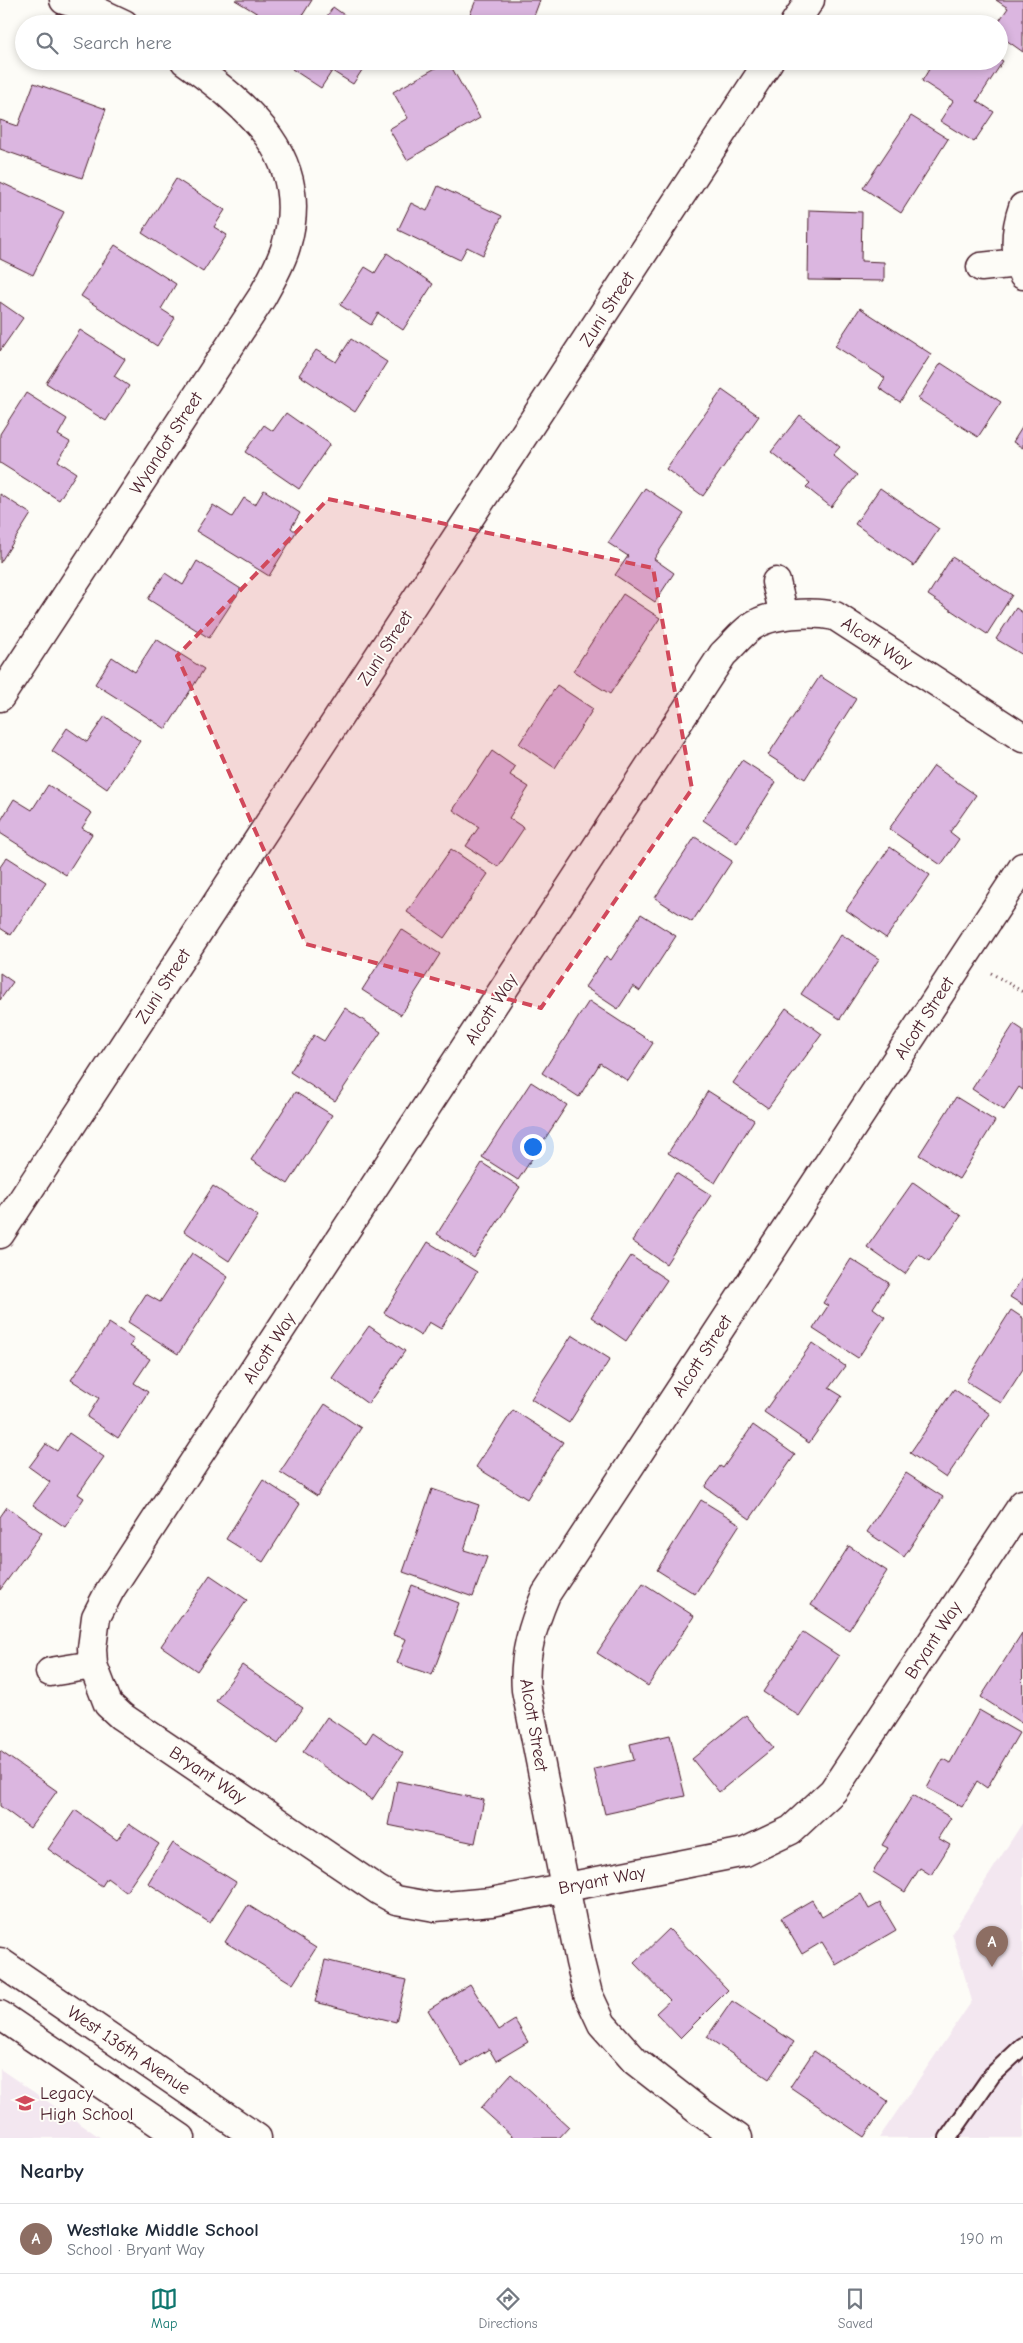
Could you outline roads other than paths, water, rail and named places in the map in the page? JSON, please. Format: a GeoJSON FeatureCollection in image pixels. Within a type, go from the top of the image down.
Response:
{"type":"FeatureCollection","features":[{"type":"Feature","properties":{"kind":"street"},"geometry":{"type":"LineString","coordinates":[[64,0],[88,7],[105,15]]}},
{"type":"Feature","properties":{"kind":"street"},"geometry":{"type":"LineString","coordinates":[[800,15],[810,0]]}},
{"type":"Feature","properties":{"kind":"street","name":"Wyandot Street"},"geometry":{"type":"LineString","coordinates":[[0,697],[262,297],[279,266],[292,223],[293,198],[288,175],[278,150],[258,122],[220,86],[198,70]]}},
{"type":"Feature","properties":{"kind":"street","name":"Zuni Street"},"geometry":{"type":"LineString","coordinates":[[0,1234],[763,70]]}},
{"type":"Feature","properties":{"kind":"street"},"geometry":{"type":"LineString","coordinates":[[981,267],[1020,269],[1018,224],[1023,207]]}},
{"type":"Feature","properties":{"kind":"street"},"geometry":{"type":"LineString","coordinates":[[776,582],[784,615]]}},
{"type":"Feature","properties":{"kind":"street","name":"Alcott Way"},"geometry":{"type":"LineString","coordinates":[[93,1665],[92,1648],[96,1617],[110,1590],[722,654],[752,626],[784,615],[816,612],[835,616],[1023,738]]}},
{"type":"Feature","properties":{"kind":"street","name":"Alcott Street"},"geometry":{"type":"LineString","coordinates":[[738,2138],[699,2111],[635,2061],[602,2024],[588,1994],[564,1888],[526,1690],[525,1670],[532,1626],[546,1594],[1023,867]]}},
{"type":"Feature","properties":{"kind":"street","name":"Bryant Way"},"geometry":{"type":"LineString","coordinates":[[93,1665],[108,1704],[121,1716],[378,1890],[396,1900],[435,1907],[491,1902],[745,1852],[791,1830],[833,1791],[1023,1504]]}},
{"type":"Feature","properties":{"kind":"street"},"geometry":{"type":"LineString","coordinates":[[50,1672],[93,1665]]}},
{"type":"Feature","properties":{"kind":"street","name":"West 136th Avenue"},"geometry":{"type":"LineString","coordinates":[[0,1962],[257,2138]]}},
{"type":"Feature","properties":{"kind":"street"},"geometry":{"type":"LineString","coordinates":[[0,2015],[181,2138]]}},
{"type":"Feature","properties":{"kind":"lane"},"geometry":{"type":"LineString","coordinates":[[948,2138],[992,2075],[1020,2048]]}},
{"type":"Feature","properties":{"kind":"place","name":"Westlake Middle School"},"geometry":{"type":"Point","coordinates":[992,1967]}},
{"type":"Feature","properties":{"kind":"place","name":"Legacy High School"},"geometry":{"type":"Point","coordinates":[25,2103]}}]}
